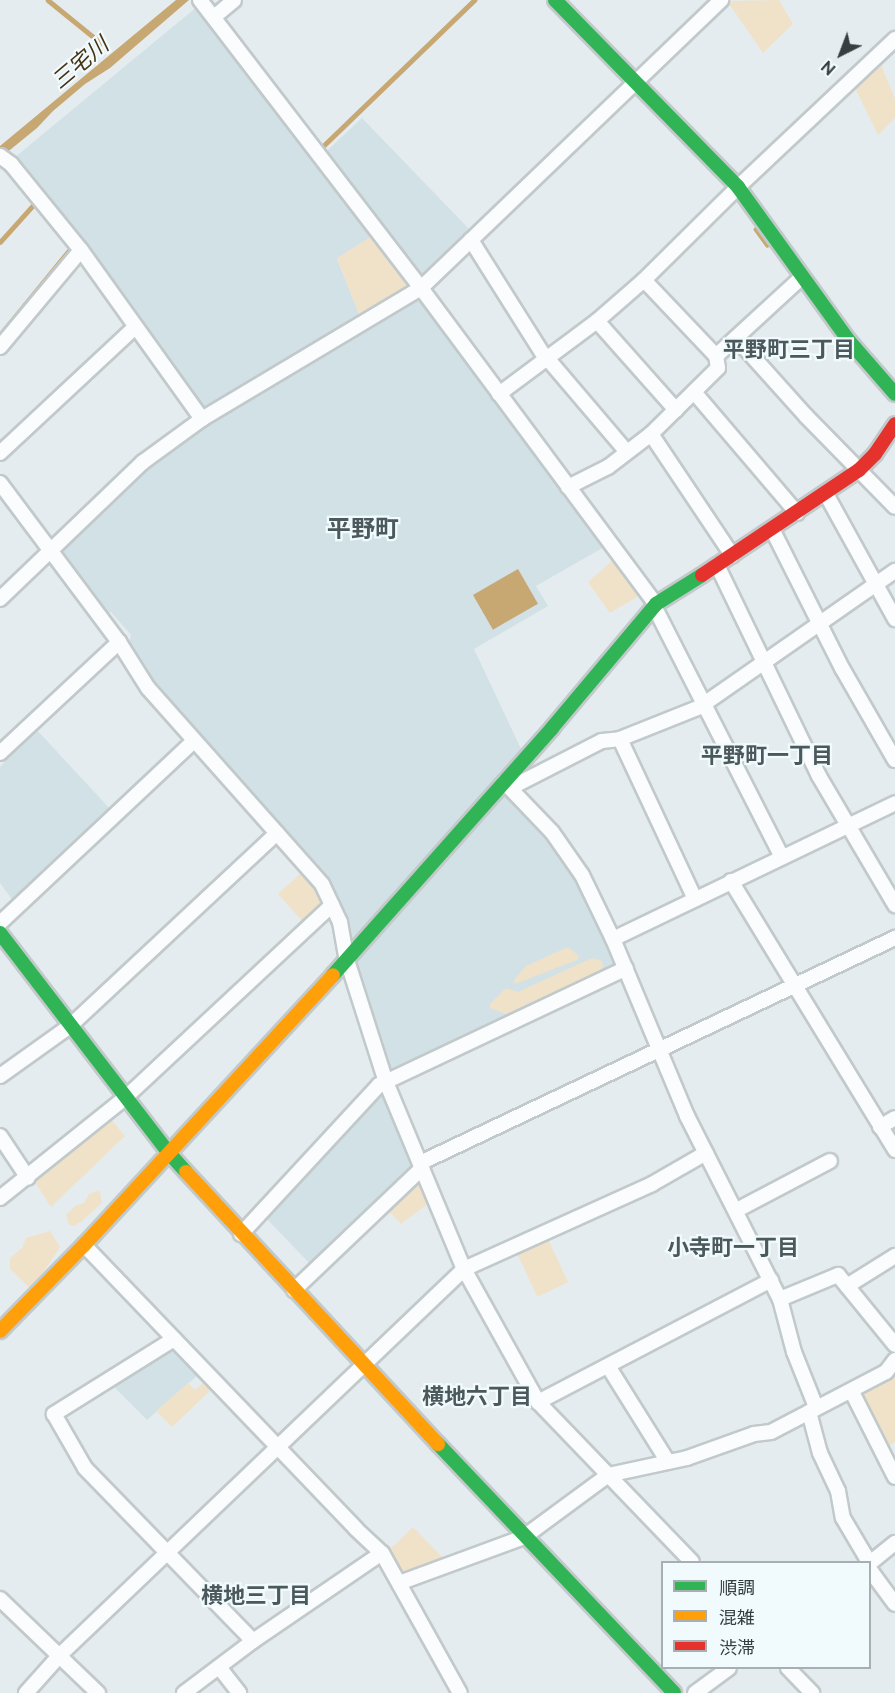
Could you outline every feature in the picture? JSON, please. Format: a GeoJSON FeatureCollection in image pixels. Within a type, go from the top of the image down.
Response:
{"type":"FeatureCollection","features":[{"type":"Feature","properties":{"kind":"street"},"geometry":{"type":"LineString","coordinates":[[200,0],[421,288],[655,605],[782,857]]}},
{"type":"Feature","properties":{"kind":"street"},"geometry":{"type":"LineString","coordinates":[[214,17],[234,0]]}},
{"type":"Feature","properties":{"kind":"street"},"geometry":{"type":"LineString","coordinates":[[555,0],[738,187],[849,341],[895,394]]}},
{"type":"Feature","properties":{"kind":"street"},"geometry":{"type":"LineString","coordinates":[[0,598],[143,462],[202,419],[421,288],[721,0]]}},
{"type":"Feature","properties":{"kind":"street"},"geometry":{"type":"LineString","coordinates":[[499,394],[597,321],[644,280],[738,187],[895,39]]}},
{"type":"Feature","properties":{"kind":"street"},"geometry":{"type":"LineString","coordinates":[[3,158],[81,250],[202,419]]}},
{"type":"Feature","properties":{"kind":"street"},"geometry":{"type":"LineString","coordinates":[[471,240],[546,359],[627,452]]}},
{"type":"Feature","properties":{"kind":"street"},"geometry":{"type":"LineString","coordinates":[[0,347],[81,250]]}},
{"type":"Feature","properties":{"kind":"street"},"geometry":{"type":"LineString","coordinates":[[716,356],[802,277]]}},
{"type":"Feature","properties":{"kind":"street"},"geometry":{"type":"LineString","coordinates":[[568,487],[608,467],[651,434],[718,368],[716,356],[644,280]]}},
{"type":"Feature","properties":{"kind":"street"},"geometry":{"type":"LineString","coordinates":[[597,321],[676,410]]}},
{"type":"Feature","properties":{"kind":"street"},"geometry":{"type":"LineString","coordinates":[[0,453],[135,327]]}},
{"type":"Feature","properties":{"kind":"street"},"geometry":{"type":"LineString","coordinates":[[736,338],[895,507]]}},
{"type":"Feature","properties":{"kind":"street"},"geometry":{"type":"LineString","coordinates":[[694,392],[797,513]]}},
{"type":"Feature","properties":{"kind":"street"},"geometry":{"type":"LineString","coordinates":[[0,1331],[84,1245],[507,785],[655,605],[826,494],[859,470],[874,454],[895,424]]}},
{"type":"Feature","properties":{"kind":"street"},"geometry":{"type":"LineString","coordinates":[[651,434],[732,555]]}},
{"type":"Feature","properties":{"kind":"street"},"geometry":{"type":"LineString","coordinates":[[0,483],[119,642],[148,688],[322,884],[340,922],[347,960],[386,1082],[464,1269],[538,1402],[690,1561]]}},
{"type":"Feature","properties":{"kind":"street"},"geometry":{"type":"LineString","coordinates":[[826,494],[895,619]]}},
{"type":"Feature","properties":{"kind":"street"},"geometry":{"type":"LineString","coordinates":[[772,529],[820,624],[895,760]]}},
{"type":"Feature","properties":{"kind":"street"},"geometry":{"type":"LineString","coordinates":[[717,565],[819,776],[895,905]]}},
{"type":"Feature","properties":{"kind":"street"},"geometry":{"type":"LineString","coordinates":[[507,785],[602,741],[620,739],[704,705],[895,571]]}},
{"type":"Feature","properties":{"kind":"street"},"geometry":{"type":"LineString","coordinates":[[0,753],[119,642]]}},
{"type":"Feature","properties":{"kind":"street"},"geometry":{"type":"LineString","coordinates":[[620,739],[695,899]]}},
{"type":"Feature","properties":{"kind":"street"},"geometry":{"type":"LineString","coordinates":[[0,923],[194,741]]}},
{"type":"Feature","properties":{"kind":"street"},"geometry":{"type":"LineString","coordinates":[[507,785],[533,810],[571,858],[613,939],[687,1116],[737,1210],[780,1299],[794,1352],[813,1409],[820,1453],[838,1491],[843,1518],[868,1561]]}},
{"type":"Feature","properties":{"kind":"street"},"geometry":{"type":"LineString","coordinates":[[613,939],[895,803]]}},
{"type":"Feature","properties":{"kind":"street"},"geometry":{"type":"LineString","coordinates":[[0,1076],[70,1026],[277,833]]}},
{"type":"Feature","properties":{"kind":"street"},"geometry":{"type":"LineString","coordinates":[[731,881],[895,1150]]}},
{"type":"Feature","properties":{"kind":"street"},"geometry":{"type":"LineString","coordinates":[[0,1198],[28,1178],[125,1098],[332,905]]}},
{"type":"Feature","properties":{"kind":"street"},"geometry":{"type":"LineString","coordinates":[[0,933],[169,1153],[241,1234],[524,1537],[674,1693]]}},
{"type":"Feature","properties":{"kind":"street"},"geometry":{"type":"LineString","coordinates":[[294,1290],[421,1166],[895,938]]}},
{"type":"Feature","properties":{"kind":"street"},"geometry":{"type":"LineString","coordinates":[[0,958],[12,949]]}},
{"type":"Feature","properties":{"kind":"street"},"geometry":{"type":"LineString","coordinates":[[241,1234],[379,1085],[626,968]]}},
{"type":"Feature","properties":{"kind":"street"},"geometry":{"type":"LineString","coordinates":[[880,1127],[895,1118]]}},
{"type":"Feature","properties":{"kind":"street"},"geometry":{"type":"LineString","coordinates":[[0,1136],[28,1178]]}},
{"type":"Feature","properties":{"kind":"street"},"geometry":{"type":"LineString","coordinates":[[26,1693],[60,1655],[363,1363],[464,1269],[652,1184],[706,1153]]}},
{"type":"Feature","properties":{"kind":"street"},"geometry":{"type":"LineString","coordinates":[[737,1210],[830,1161]]}},
{"type":"Feature","properties":{"kind":"street"},"geometry":{"type":"LineString","coordinates":[[84,1245],[356,1529],[382,1553],[460,1693]]}},
{"type":"Feature","properties":{"kind":"street"},"geometry":{"type":"LineString","coordinates":[[847,1286],[895,1256]]}},
{"type":"Feature","properties":{"kind":"street"},"geometry":{"type":"LineString","coordinates":[[780,1299],[838,1275],[895,1346]]}},
{"type":"Feature","properties":{"kind":"street"},"geometry":{"type":"LineString","coordinates":[[538,1402],[771,1280]]}},
{"type":"Feature","properties":{"kind":"street"},"geometry":{"type":"LineString","coordinates":[[174,1339],[54,1414],[85,1468],[253,1641]]}},
{"type":"Feature","properties":{"kind":"street"},"geometry":{"type":"LineString","coordinates":[[399,1583],[524,1537],[608,1475],[668,1462],[754,1434],[771,1432],[813,1409],[852,1392],[886,1372],[895,1360]]}},
{"type":"Feature","properties":{"kind":"street"},"geometry":{"type":"LineString","coordinates":[[608,1366],[668,1462]]}},
{"type":"Feature","properties":{"kind":"street"},"geometry":{"type":"LineString","coordinates":[[852,1392],[895,1477]]}},
{"type":"Feature","properties":{"kind":"street"},"geometry":{"type":"LineString","coordinates":[[871,1561],[895,1543]]}},
{"type":"Feature","properties":{"kind":"street"},"geometry":{"type":"LineString","coordinates":[[184,1693],[253,1641],[382,1553]]}},
{"type":"Feature","properties":{"kind":"street"},"geometry":{"type":"LineString","coordinates":[[871,1571],[895,1604]]}},
{"type":"Feature","properties":{"kind":"street"},"geometry":{"type":"LineString","coordinates":[[0,1599],[98,1693]]}},
{"type":"Feature","properties":{"kind":"street"},"geometry":{"type":"LineString","coordinates":[[219,1667],[239,1693]]}},
{"type":"Feature","properties":{"kind":"street"},"geometry":{"type":"LineString","coordinates":[[695,1693],[728,1669]]}},
{"type":"Feature","properties":{"kind":"street"},"geometry":{"type":"LineString","coordinates":[[789,1669],[812,1693]]}},
{"type":"Feature","properties":{"kind":"shaded area"},"geometry":{"type":"Polygon","coordinates":[[[176,0],[189,0],[110,68],[85,84],[0,158],[0,146],[176,0]]]}},
{"type":"Feature","properties":{"kind":"shaded area"},"geometry":{"type":"Polygon","coordinates":[[[779,0],[793,24],[763,53],[727,1],[779,0]]]}},
{"type":"Feature","properties":{"kind":"shaded area"},"geometry":{"type":"Polygon","coordinates":[[[198,6],[316,161],[362,118],[470,230],[423,275],[337,259],[364,326],[415,297],[421,298],[606,546],[536,586],[548,606],[474,649],[521,749],[495,777],[565,854],[617,961],[616,967],[393,1074],[388,1070],[347,933],[346,922],[153,688],[128,647],[131,635],[111,612],[103,614],[60,555],[62,549],[146,467],[208,420],[14,158],[198,6]]]}},
{"type":"Feature","properties":{"kind":"shaded area"},"geometry":{"type":"Polygon","coordinates":[[[880,62],[895,99],[895,118],[878,135],[854,86],[880,62]]]}},
{"type":"Feature","properties":{"kind":"shaded area"},"geometry":{"type":"Polygon","coordinates":[[[372,236],[410,284],[407,292],[360,317],[337,258],[372,236]]]}},
{"type":"Feature","properties":{"kind":"shaded area"},"geometry":{"type":"Polygon","coordinates":[[[612,561],[618,563],[642,594],[610,613],[588,582],[612,561]]]}},
{"type":"Feature","properties":{"kind":"shaded area"},"geometry":{"type":"Polygon","coordinates":[[[518,569],[538,604],[493,630],[473,595],[518,569]]]}},
{"type":"Feature","properties":{"kind":"shaded area"},"geometry":{"type":"Polygon","coordinates":[[[35,728],[112,811],[14,902],[0,883],[0,767],[35,728]]]}},
{"type":"Feature","properties":{"kind":"shaded area"},"geometry":{"type":"Polygon","coordinates":[[[304,870],[319,886],[324,905],[305,924],[278,894],[304,870]]]}},
{"type":"Feature","properties":{"kind":"shaded area"},"geometry":{"type":"Polygon","coordinates":[[[568,947],[579,956],[577,960],[515,984],[514,980],[526,966],[568,947]]]}},
{"type":"Feature","properties":{"kind":"shaded area"},"geometry":{"type":"Polygon","coordinates":[[[592,958],[602,961],[603,967],[596,973],[506,1014],[490,1008],[490,1004],[506,988],[518,992],[592,958]]]}},
{"type":"Feature","properties":{"kind":"shaded area"},"geometry":{"type":"Polygon","coordinates":[[[381,1090],[414,1165],[413,1171],[313,1267],[264,1216],[381,1090]]]}},
{"type":"Feature","properties":{"kind":"shaded area"},"geometry":{"type":"Polygon","coordinates":[[[110,1118],[125,1136],[51,1207],[33,1179],[110,1118]]]}},
{"type":"Feature","properties":{"kind":"shaded area"},"geometry":{"type":"Polygon","coordinates":[[[415,1179],[421,1180],[430,1202],[401,1224],[386,1208],[415,1179]]]}},
{"type":"Feature","properties":{"kind":"shaded area"},"geometry":{"type":"Polygon","coordinates":[[[100,1192],[102,1203],[82,1221],[74,1226],[69,1225],[66,1215],[75,1206],[84,1203],[89,1194],[100,1192]]]}},
{"type":"Feature","properties":{"kind":"shaded area"},"geometry":{"type":"Polygon","coordinates":[[[50,1231],[60,1247],[42,1274],[29,1287],[10,1269],[10,1258],[22,1248],[26,1238],[50,1231]]]}},
{"type":"Feature","properties":{"kind":"shaded area"},"geometry":{"type":"Polygon","coordinates":[[[547,1237],[568,1282],[537,1297],[516,1251],[547,1237]]]}},
{"type":"Feature","properties":{"kind":"shaded area"},"geometry":{"type":"Polygon","coordinates":[[[173,1347],[199,1374],[147,1420],[110,1383],[173,1347]]]}},
{"type":"Feature","properties":{"kind":"shaded area"},"geometry":{"type":"Polygon","coordinates":[[[895,1368],[895,1442],[885,1448],[858,1393],[895,1368]]]}},
{"type":"Feature","properties":{"kind":"shaded area"},"geometry":{"type":"Polygon","coordinates":[[[205,1381],[212,1389],[172,1427],[156,1411],[188,1383],[195,1390],[205,1381]]]}},
{"type":"Feature","properties":{"kind":"shaded area"},"geometry":{"type":"Polygon","coordinates":[[[413,1527],[444,1559],[439,1565],[403,1577],[388,1551],[413,1527]]]}},
{"type":"Feature","properties":{"kind":"waterway","name":"三宅川"},"geometry":{"type":"LineString","coordinates":[[48,0],[101,43]]}},
{"type":"Feature","properties":{"kind":"waterway"},"geometry":{"type":"LineString","coordinates":[[321,148],[474,0]]}},
{"type":"Feature","properties":{"kind":"waterway"},"geometry":{"type":"LineString","coordinates":[[0,242],[35,203]]}},
{"type":"Feature","properties":{"kind":"waterway"},"geometry":{"type":"LineString","coordinates":[[756,229],[767,244]]}},
{"type":"Feature","properties":{"kind":"waterway"},"geometry":{"type":"LineString","coordinates":[[0,335],[71,248],[68,244]]}},
{"type":"Feature","properties":{"kind":"traffic: fast"},"geometry":{"type":"LineString","coordinates":[[555,0],[738,187],[849,341],[895,394]]}},
{"type":"Feature","properties":{"kind":"traffic: fast"},"geometry":{"type":"LineString","coordinates":[[333,975],[552,728],[656,604],[702,575]]}},
{"type":"Feature","properties":{"kind":"traffic: fast"},"geometry":{"type":"LineString","coordinates":[[0,933],[186,1172]]}},
{"type":"Feature","properties":{"kind":"traffic: fast"},"geometry":{"type":"LineString","coordinates":[[438,1444],[674,1693]]}},
{"type":"Feature","properties":{"kind":"traffic: slow"},"geometry":{"type":"LineString","coordinates":[[0,1331],[84,1245],[333,975]]}},
{"type":"Feature","properties":{"kind":"traffic: slow"},"geometry":{"type":"LineString","coordinates":[[186,1172],[438,1444]]}},
{"type":"Feature","properties":{"kind":"traffic: jam"},"geometry":{"type":"LineString","coordinates":[[702,575],[859,470],[875,454],[895,424]]}},
{"type":"Feature","properties":{"kind":"district","name":"平野町三丁目"},"geometry":{"type":"Point","coordinates":[789,350]}},
{"type":"Feature","properties":{"kind":"district","name":"平野町"},"geometry":{"type":"Point","coordinates":[363,529]}},
{"type":"Feature","properties":{"kind":"district","name":"平野町一丁目"},"geometry":{"type":"Point","coordinates":[767,756]}},
{"type":"Feature","properties":{"kind":"district","name":"小寺町一丁目"},"geometry":{"type":"Point","coordinates":[733,1248]}},
{"type":"Feature","properties":{"kind":"district","name":"横地六丁目"},"geometry":{"type":"Point","coordinates":[477,1397]}},
{"type":"Feature","properties":{"kind":"district","name":"横地三丁目"},"geometry":{"type":"Point","coordinates":[256,1596]}}]}
